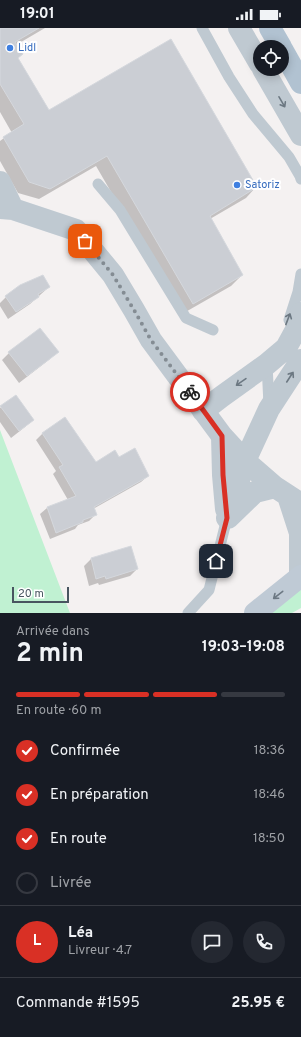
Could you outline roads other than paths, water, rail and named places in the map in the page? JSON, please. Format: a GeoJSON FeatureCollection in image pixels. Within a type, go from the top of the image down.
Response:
{"type":"FeatureCollection","features":[{"type":"Feature","properties":{"kind":"main road"},"geometry":{"type":"LineString","coordinates":[[270,28],[277,40]]}},
{"type":"Feature","properties":{"kind":"main road"},"geometry":{"type":"LineString","coordinates":[[289,62],[301,83]]}},
{"type":"Feature","properties":{"kind":"main road"},"geometry":{"type":"LineString","coordinates":[[255,613],[300,577]]}},
{"type":"Feature","properties":{"kind":"street"},"geometry":{"type":"LineString","coordinates":[[239,28],[253,52]]}},
{"type":"Feature","properties":{"kind":"street"},"geometry":{"type":"LineString","coordinates":[[267,76],[301,135]]}},
{"type":"Feature","properties":{"kind":"street"},"geometry":{"type":"LineString","coordinates":[[0,182],[6,208],[76,230],[113,275],[151,340],[222,436],[245,461],[288,496],[300,533],[300,577]]}},
{"type":"Feature","properties":{"kind":"street"},"geometry":{"type":"LineString","coordinates":[[203,411],[221,396],[268,364],[286,348],[298,326],[301,313]]}},
{"type":"Feature","properties":{"kind":"street"},"geometry":{"type":"LineString","coordinates":[[227,518],[245,461],[269,409],[301,360]]}},
{"type":"Feature","properties":{"kind":"street"},"geometry":{"type":"LineString","coordinates":[[222,436],[223,475],[227,518]]}},
{"type":"Feature","properties":{"kind":"street"},"geometry":{"type":"LineString","coordinates":[[227,518],[255,492],[288,496]]}},
{"type":"Feature","properties":{"kind":"lane"},"geometry":{"type":"LineString","coordinates":[[202,28],[226,71],[253,114],[289,157],[301,179]]}},
{"type":"Feature","properties":{"kind":"lane"},"geometry":{"type":"LineString","coordinates":[[98,184],[120,210],[186,318],[213,330]]}},
{"type":"Feature","properties":{"kind":"lane"},"geometry":{"type":"LineString","coordinates":[[269,409],[268,364],[288,321],[298,292],[301,274]]}},
{"type":"Feature","properties":{"kind":"lane"},"geometry":{"type":"LineString","coordinates":[[188,613],[209,590],[227,518]]}},
{"type":"Feature","properties":{"kind":"place","name":"Lidl"},"geometry":{"type":"Point","coordinates":[10,48]}},
{"type":"Feature","properties":{"kind":"place","name":"Satoriz"},"geometry":{"type":"Point","coordinates":[237,185]}}]}
